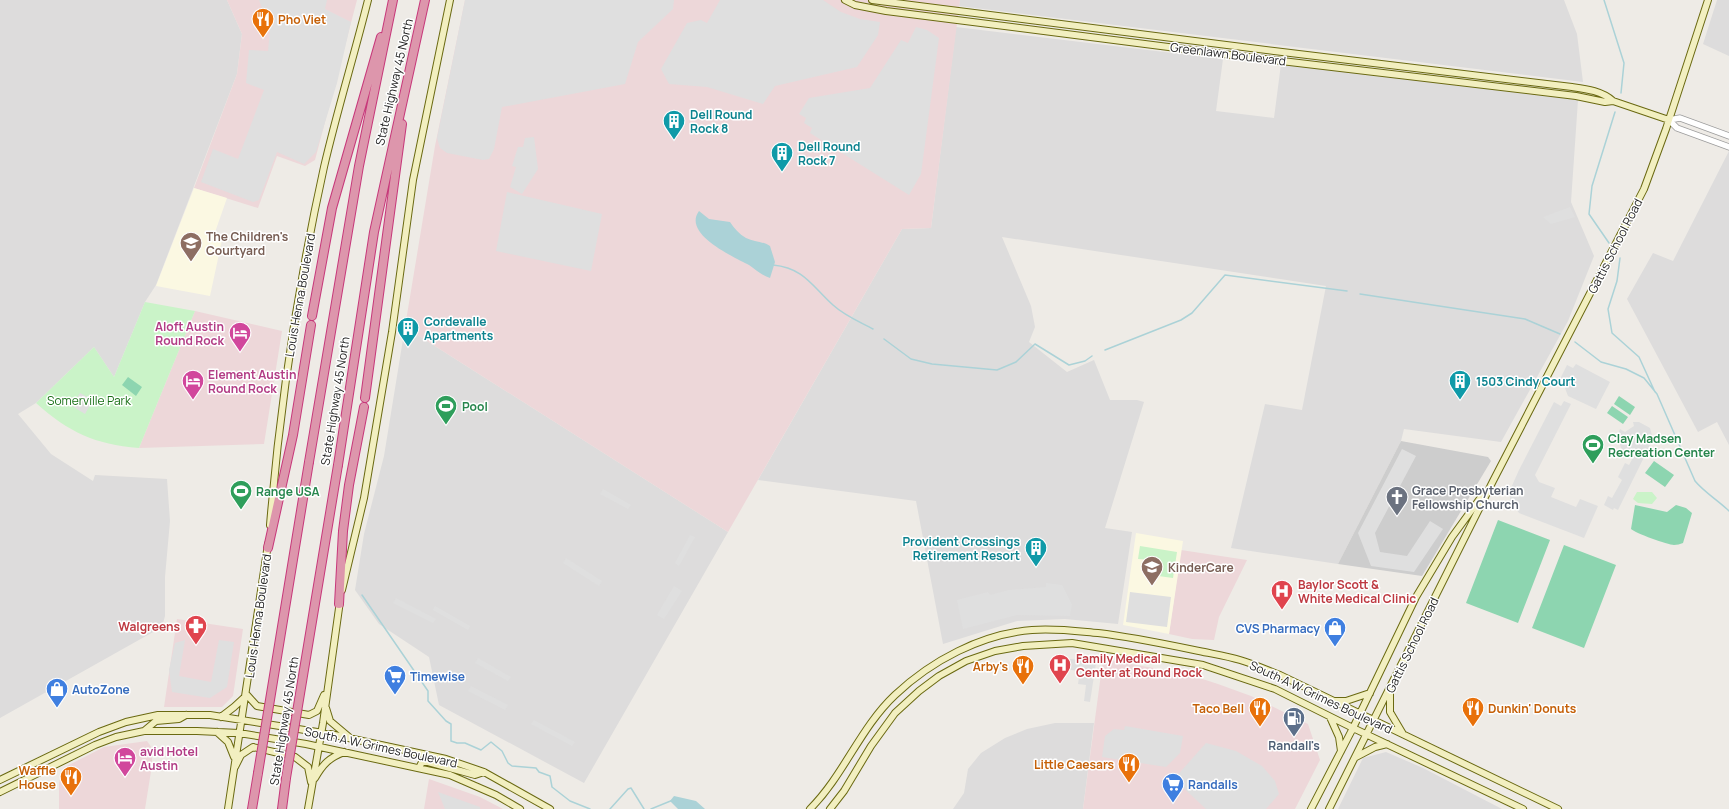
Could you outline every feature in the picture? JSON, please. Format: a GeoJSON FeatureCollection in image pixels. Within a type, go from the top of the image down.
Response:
{"type":"FeatureCollection","features":[{"type":"Feature","properties":{"kind":"highway"},"geometry":{"type":"LineString","coordinates":[[268,548],[293,435],[311,320],[332,208],[344,161],[393,0]]}},
{"type":"Feature","properties":{"kind":"highway","name":"State Highway 45 North"},"geometry":{"type":"LineString","coordinates":[[252,809],[359,166],[393,0]]}},
{"type":"Feature","properties":{"kind":"highway","name":"State Highway 45 North"},"geometry":{"type":"LineString","coordinates":[[282,809],[374,232],[390,172],[412,56],[425,0]]}},
{"type":"Feature","properties":{"kind":"highway"},"geometry":{"type":"LineString","coordinates":[[339,604],[343,531],[377,322],[390,172]]}},
{"type":"Feature","properties":{"kind":"main road","name":"Louis Henna Boulevard"},"geometry":{"type":"LineString","coordinates":[[228,809],[234,757],[243,719],[268,548],[279,433],[293,323],[325,164],[368,0]]}},
{"type":"Feature","properties":{"kind":"main road"},"geometry":{"type":"LineString","coordinates":[[308,809],[321,732],[339,604],[364,498],[392,332],[413,180],[450,0]]}},
{"type":"Feature","properties":{"kind":"main road","name":"Greenlawn Boulevard"},"geometry":{"type":"LineString","coordinates":[[845,0],[855,4],[886,11],[1613,102],[1669,120]]}},
{"type":"Feature","properties":{"kind":"main road","name":"Greenlawn Boulevard"},"geometry":{"type":"LineString","coordinates":[[872,0],[1566,86],[1607,96],[1613,102]]}},
{"type":"Feature","properties":{"kind":"main road","name":"Gattis School Road"},"geometry":{"type":"LineString","coordinates":[[1329,809],[1493,481],[1644,189],[1669,120],[1708,0]]}},
{"type":"Feature","properties":{"kind":"main road","name":"Gattis School Road"},"geometry":{"type":"LineString","coordinates":[[1311,809],[1360,714],[1416,597],[1452,537],[1493,481]]}},
{"type":"Feature","properties":{"kind":"main road","name":"South A W Grimes Boulevard"},"geometry":{"type":"LineString","coordinates":[[810,809],[821,798],[869,727],[894,696],[921,673],[947,657],[972,645],[1003,635],[1031,630],[1058,629],[1157,642],[1240,660],[1280,675],[1558,809]]}},
{"type":"Feature","properties":{"kind":"main road","name":"South A W Grimes Boulevard"},"geometry":{"type":"LineString","coordinates":[[830,809],[844,791],[871,746],[895,713],[914,695],[939,676],[966,661],[1003,650],[1024,646],[1072,643],[1203,665],[1275,689],[1367,735],[1523,809]]}},
{"type":"Feature","properties":{"kind":"main road"},"geometry":{"type":"LineString","coordinates":[[1390,687],[1390,712],[1394,722],[1404,736]]}},
{"type":"Feature","properties":{"kind":"main road"},"geometry":{"type":"LineString","coordinates":[[221,717],[246,695],[257,706],[309,715],[317,711],[327,690]]}},
{"type":"Feature","properties":{"kind":"main road"},"geometry":{"type":"LineString","coordinates":[[1333,701],[1346,701],[1370,693]]}},
{"type":"Feature","properties":{"kind":"main road"},"geometry":{"type":"LineString","coordinates":[[325,705],[330,721],[350,738]]}},
{"type":"Feature","properties":{"kind":"main road","name":"South A W Grimes Boulevard"},"geometry":{"type":"LineString","coordinates":[[0,780],[99,732],[126,722],[158,715],[186,715],[243,719],[321,732],[427,754],[484,772],[550,809]]}},
{"type":"Feature","properties":{"kind":"main road"},"geometry":{"type":"LineString","coordinates":[[144,731],[156,721],[179,719],[186,715]]}},
{"type":"Feature","properties":{"kind":"main road"},"geometry":{"type":"LineString","coordinates":[[1330,717],[1340,737],[1341,751]]}},
{"type":"Feature","properties":{"kind":"main road","name":"South A W Grimes Boulevard"},"geometry":{"type":"LineString","coordinates":[[0,792],[95,745],[116,737],[144,731],[217,732],[239,734],[318,747],[450,775],[496,796],[520,809]]}},
{"type":"Feature","properties":{"kind":"main road"},"geometry":{"type":"LineString","coordinates":[[217,732],[228,742],[234,757]]}},
{"type":"Feature","properties":{"kind":"main road"},"geometry":{"type":"LineString","coordinates":[[1356,757],[1375,747],[1387,744]]}},
{"type":"Feature","properties":{"kind":"main road"},"geometry":{"type":"LineString","coordinates":[[233,772],[241,755],[253,747],[295,757],[308,767],[312,785]]}},
{"type":"Feature","properties":{"kind":"main road"},"geometry":{"type":"LineString","coordinates":[[312,785],[323,764],[332,757],[344,752]]}},
{"type":"Feature","properties":{"kind":"main road"},"geometry":{"type":"LineString","coordinates":[[419,768],[422,762],[428,762],[475,775],[484,772]]}},
{"type":"Feature","properties":{"kind":"street","name":"Greenlawn Boulevard"},"geometry":{"type":"LineString","coordinates":[[1669,120],[1680,118],[1729,136]]}},
{"type":"Feature","properties":{"kind":"street","name":"Greenlawn Boulevard"},"geometry":{"type":"LineString","coordinates":[[1669,120],[1676,128],[1729,147]]}},
{"type":"Feature","properties":{"kind":"shaded area"},"geometry":{"type":"Polygon","coordinates":[[[0,0],[227,0],[242,34],[237,74],[156,285],[145,302],[114,377],[94,347],[36,403],[18,414],[51,454],[93,481],[95,475],[167,479],[170,521],[165,577],[165,616],[162,627],[0,718],[0,0]]]}},
{"type":"Feature","properties":{"kind":"shaded area"},"geometry":{"type":"Polygon","coordinates":[[[227,0],[357,0],[315,160],[305,166],[277,156],[258,208],[194,188],[237,74],[242,34],[227,0]]]}},
{"type":"Feature","properties":{"kind":"shaded area"},"geometry":{"type":"Polygon","coordinates":[[[259,0],[327,0],[325,9],[351,22],[337,83],[316,152],[304,164],[277,152],[259,200],[253,202],[201,182],[213,149],[238,159],[264,90],[246,83],[249,50],[268,51],[270,30],[259,0]]]}},
{"type":"Feature","properties":{"kind":"shaded area"},"geometry":{"type":"Polygon","coordinates":[[[465,0],[960,0],[931,228],[902,229],[728,532],[405,327],[435,146],[465,0]]]}},
{"type":"Feature","properties":{"kind":"shaded area"},"geometry":{"type":"Polygon","coordinates":[[[465,0],[674,0],[673,9],[638,42],[625,84],[502,107],[494,149],[489,159],[483,160],[447,153],[440,148],[437,138],[465,0]]]}},
{"type":"Feature","properties":{"kind":"shaded area"},"geometry":{"type":"Polygon","coordinates":[[[720,0],[823,0],[841,12],[860,19],[880,22],[878,35],[857,67],[775,86],[763,104],[707,87],[669,84],[661,69],[687,23],[701,20],[707,23],[720,0]]]}},
{"type":"Feature","properties":{"kind":"shaded area"},"geometry":{"type":"Polygon","coordinates":[[[960,0],[1564,0],[1577,34],[1583,82],[959,6],[960,0]]]}},
{"type":"Feature","properties":{"kind":"shaded area"},"geometry":{"type":"Polygon","coordinates":[[[1717,0],[1729,0],[1729,56],[1703,44],[1717,0]]]}},
{"type":"Feature","properties":{"kind":"shaded area"},"geometry":{"type":"Polygon","coordinates":[[[916,27],[927,30],[939,38],[921,174],[909,195],[810,133],[812,128],[804,123],[806,118],[799,114],[809,98],[870,88],[901,40],[908,43],[916,27]]]}},
{"type":"Feature","properties":{"kind":"shaded area"},"geometry":{"type":"Polygon","coordinates":[[[956,27],[1223,59],[1216,111],[1274,118],[1281,64],[1578,100],[1571,202],[1594,256],[1568,321],[1501,442],[1404,429],[1401,441],[1338,564],[1231,548],[1265,404],[1302,410],[1326,286],[1002,237],[1031,306],[1035,327],[1029,342],[1067,372],[1094,360],[1110,400],[1137,400],[1144,402],[1105,528],[1132,532],[1118,624],[1065,619],[1017,621],[943,644],[916,501],[758,480],[902,229],[931,228],[956,27]]]}},
{"type":"Feature","properties":{"kind":"shaded area"},"geometry":{"type":"Polygon","coordinates":[[[534,137],[538,169],[522,194],[510,187],[516,167],[512,166],[518,147],[523,147],[525,138],[534,137]]]}},
{"type":"Feature","properties":{"kind":"shaded area"},"geometry":{"type":"Polygon","coordinates":[[[1729,151],[1729,445],[1717,422],[1698,432],[1627,299],[1653,253],[1673,261],[1729,151]]]}},
{"type":"Feature","properties":{"kind":"shaded area","name":"The Children's Courtyard"},"geometry":{"type":"Polygon","coordinates":[[[194,188],[227,198],[213,238],[222,240],[210,296],[156,286],[194,188]]]}},
{"type":"Feature","properties":{"kind":"shaded area"},"geometry":{"type":"Polygon","coordinates":[[[507,192],[602,214],[591,271],[496,251],[507,192]]]}},
{"type":"Feature","properties":{"kind":"shaded area"},"geometry":{"type":"Polygon","coordinates":[[[1570,207],[1575,217],[1551,224],[1543,217],[1570,207]]]}},
{"type":"Feature","properties":{"kind":"shaded area"},"geometry":{"type":"Polygon","coordinates":[[[195,311],[282,331],[264,444],[139,448],[195,311]]]}},
{"type":"Feature","properties":{"kind":"shaded area"},"geometry":{"type":"Polygon","coordinates":[[[405,327],[728,532],[584,783],[439,705],[429,657],[379,624],[355,590],[364,534],[384,456],[405,327]]]}},
{"type":"Feature","properties":{"kind":"shaded area"},"geometry":{"type":"Polygon","coordinates":[[[1576,364],[1610,382],[1596,409],[1568,396],[1563,383],[1559,381],[1567,365],[1573,368],[1576,364]]]}},
{"type":"Feature","properties":{"kind":"shaded area"},"geometry":{"type":"Polygon","coordinates":[[[80,393],[93,400],[85,414],[72,406],[80,393]]]}},
{"type":"Feature","properties":{"kind":"shaded area"},"geometry":{"type":"Polygon","coordinates":[[[1564,401],[1571,404],[1535,475],[1539,482],[1555,488],[1551,497],[1576,507],[1580,499],[1598,506],[1584,538],[1519,513],[1510,500],[1511,488],[1519,470],[1554,402],[1561,406],[1564,401]]]}},
{"type":"Feature","properties":{"kind":"shaded area"},"geometry":{"type":"Polygon","coordinates":[[[1633,422],[1639,422],[1650,428],[1653,439],[1618,510],[1614,508],[1613,510],[1604,505],[1608,496],[1612,498],[1622,480],[1618,477],[1625,463],[1629,465],[1635,454],[1630,450],[1628,453],[1621,448],[1618,438],[1619,432],[1620,429],[1625,432],[1634,426],[1633,422]]]}},
{"type":"Feature","properties":{"kind":"shaded area","name":"Grace Presbyterian Fellowship Church"},"geometry":{"type":"Polygon","coordinates":[[[1401,441],[1488,457],[1491,461],[1422,576],[1338,564],[1401,441]]]}},
{"type":"Feature","properties":{"kind":"shaded area"},"geometry":{"type":"Polygon","coordinates":[[[1402,449],[1416,456],[1375,533],[1380,552],[1407,556],[1430,521],[1443,529],[1414,572],[1371,566],[1358,533],[1402,449]]]}},
{"type":"Feature","properties":{"kind":"shaded area"},"geometry":{"type":"Polygon","coordinates":[[[603,489],[631,505],[628,509],[600,494],[603,489]]]}},
{"type":"Feature","properties":{"kind":"shaded area","name":"KinderCare"},"geometry":{"type":"Polygon","coordinates":[[[1136,533],[1183,541],[1169,634],[1123,625],[1136,533]]]}},
{"type":"Feature","properties":{"kind":"shaded area"},"geometry":{"type":"Polygon","coordinates":[[[690,535],[695,537],[679,566],[675,563],[690,535]]]}},
{"type":"Feature","properties":{"kind":"shaded area"},"geometry":{"type":"Polygon","coordinates":[[[1181,550],[1247,560],[1219,617],[1214,640],[1192,639],[1169,634],[1181,550]]]}},
{"type":"Feature","properties":{"kind":"shaded area"},"geometry":{"type":"Polygon","coordinates":[[[566,558],[602,581],[599,586],[563,563],[566,558]]]}},
{"type":"Feature","properties":{"kind":"shaded area"},"geometry":{"type":"Polygon","coordinates":[[[1046,583],[1062,585],[1072,605],[1070,616],[1017,615],[963,629],[957,600],[988,592],[990,595],[1009,590],[1046,587],[1046,583]]]}},
{"type":"Feature","properties":{"kind":"shaded area"},"geometry":{"type":"Polygon","coordinates":[[[674,586],[682,591],[664,619],[657,615],[674,586]]]}},
{"type":"Feature","properties":{"kind":"shaded area"},"geometry":{"type":"Polygon","coordinates":[[[1130,592],[1171,597],[1167,627],[1126,622],[1130,592]]]}},
{"type":"Feature","properties":{"kind":"shaded area"},"geometry":{"type":"Polygon","coordinates":[[[396,598],[436,619],[433,623],[393,603],[396,598]]]}},
{"type":"Feature","properties":{"kind":"shaded area"},"geometry":{"type":"Polygon","coordinates":[[[435,606],[470,626],[468,630],[433,610],[435,606]]]}},
{"type":"Feature","properties":{"kind":"shaded area"},"geometry":{"type":"Polygon","coordinates":[[[177,619],[243,629],[233,696],[222,707],[164,707],[177,619]]]}},
{"type":"Feature","properties":{"kind":"shaded area"},"geometry":{"type":"Polygon","coordinates":[[[185,640],[179,676],[211,682],[219,640],[234,642],[227,687],[210,698],[172,692],[169,670],[175,643],[185,640]]]}},
{"type":"Feature","properties":{"kind":"shaded area"},"geometry":{"type":"Polygon","coordinates":[[[478,658],[511,677],[508,681],[475,663],[478,658]]]}},
{"type":"Feature","properties":{"kind":"shaded area"},"geometry":{"type":"Polygon","coordinates":[[[1052,659],[1072,659],[1096,663],[1090,702],[1084,701],[1086,685],[1078,684],[1080,671],[1052,668],[1052,659]]]}},
{"type":"Feature","properties":{"kind":"shaded area"},"geometry":{"type":"Polygon","coordinates":[[[1103,659],[1187,674],[1251,696],[1308,724],[1320,760],[1295,809],[1083,809],[1103,659]]]}},
{"type":"Feature","properties":{"kind":"shaded area"},"geometry":{"type":"Polygon","coordinates":[[[471,686],[508,705],[505,710],[468,691],[471,686]]]}},
{"type":"Feature","properties":{"kind":"shaded area"},"geometry":{"type":"Polygon","coordinates":[[[534,720],[575,742],[572,746],[531,724],[534,720]]]}},
{"type":"Feature","properties":{"kind":"shaded area"},"geometry":{"type":"Polygon","coordinates":[[[1055,723],[1094,723],[1083,809],[953,809],[964,793],[968,769],[981,753],[1005,738],[1027,729],[1055,723]]]}},
{"type":"Feature","properties":{"kind":"shaded area"},"geometry":{"type":"Polygon","coordinates":[[[1125,726],[1183,736],[1180,753],[1166,767],[1102,757],[1105,736],[1114,729],[1124,730],[1125,726]]]}},
{"type":"Feature","properties":{"kind":"shaded area"},"geometry":{"type":"Polygon","coordinates":[[[147,741],[152,748],[152,765],[145,809],[59,809],[59,783],[63,768],[104,747],[147,741]]]}},
{"type":"Feature","properties":{"kind":"shaded area"},"geometry":{"type":"Polygon","coordinates":[[[1206,743],[1236,751],[1262,766],[1275,781],[1279,794],[1266,809],[1206,809],[1174,779],[1206,743]]]}},
{"type":"Feature","properties":{"kind":"shaded area"},"geometry":{"type":"Polygon","coordinates":[[[1386,752],[1423,768],[1502,809],[1338,809],[1363,758],[1386,752]]]}},
{"type":"Feature","properties":{"kind":"shaded area"},"geometry":{"type":"Polygon","coordinates":[[[429,779],[480,797],[503,809],[424,809],[429,779]]]}},
{"type":"Feature","properties":{"kind":"shaded area"},"geometry":{"type":"Polygon","coordinates":[[[438,792],[480,807],[480,809],[445,809],[438,792]]]}},
{"type":"Feature","properties":{"kind":"green space","name":"Somerville Park"},"geometry":{"type":"Polygon","coordinates":[[[145,302],[195,311],[139,448],[109,444],[83,435],[60,422],[36,403],[94,347],[114,377],[145,302]]]}},
{"type":"Feature","properties":{"kind":"green space"},"geometry":{"type":"Polygon","coordinates":[[[128,377],[142,387],[136,396],[122,385],[128,377]]]}},
{"type":"Feature","properties":{"kind":"green space"},"geometry":{"type":"Polygon","coordinates":[[[1619,396],[1635,407],[1630,415],[1614,404],[1619,396]]]}},
{"type":"Feature","properties":{"kind":"green space"},"geometry":{"type":"Polygon","coordinates":[[[1612,406],[1628,417],[1623,424],[1607,413],[1612,406]]]}},
{"type":"Feature","properties":{"kind":"green space"},"geometry":{"type":"Polygon","coordinates":[[[1654,461],[1674,475],[1665,487],[1645,473],[1654,461]]]}},
{"type":"Feature","properties":{"kind":"green space"},"geometry":{"type":"Polygon","coordinates":[[[1637,492],[1652,492],[1657,498],[1652,504],[1638,503],[1633,499],[1637,492]]]}},
{"type":"Feature","properties":{"kind":"green space"},"geometry":{"type":"Polygon","coordinates":[[[1635,505],[1667,512],[1676,505],[1686,508],[1692,513],[1683,543],[1674,545],[1665,543],[1631,529],[1635,505]]]}},
{"type":"Feature","properties":{"kind":"green space"},"geometry":{"type":"Polygon","coordinates":[[[1498,520],[1550,540],[1518,623],[1466,603],[1498,520]]]}},
{"type":"Feature","properties":{"kind":"green space"},"geometry":{"type":"Polygon","coordinates":[[[1564,545],[1616,565],[1584,648],[1532,628],[1564,545]]]}},
{"type":"Feature","properties":{"kind":"green space"},"geometry":{"type":"Polygon","coordinates":[[[1140,546],[1177,552],[1173,578],[1151,575],[1153,560],[1138,559],[1140,546]]]}},
{"type":"Feature","properties":{"kind":"water"},"geometry":{"type":"Polygon","coordinates":[[[699,211],[709,219],[730,222],[741,235],[746,238],[770,246],[775,262],[770,278],[712,244],[703,236],[698,228],[696,220],[699,211]]]}},
{"type":"Feature","properties":{"kind":"water"},"geometry":{"type":"Polygon","coordinates":[[[674,796],[696,801],[705,809],[678,809],[670,801],[674,796]]]}},
{"type":"Feature","properties":{"kind":"waterway"},"geometry":{"type":"LineString","coordinates":[[1604,0],[1624,63],[1621,93]]}},
{"type":"Feature","properties":{"kind":"waterway"},"geometry":{"type":"LineString","coordinates":[[1609,243],[1589,214],[1592,186],[1615,112]]}},
{"type":"Feature","properties":{"kind":"waterway"},"geometry":{"type":"LineString","coordinates":[[1620,258],[1617,281],[1608,309],[1612,333],[1639,357],[1655,392]]}},
{"type":"Feature","properties":{"kind":"waterway"},"geometry":{"type":"LineString","coordinates":[[773,265],[784,267],[800,274],[838,309],[873,329]]}},
{"type":"Feature","properties":{"kind":"waterway"},"geometry":{"type":"LineString","coordinates":[[1105,350],[1181,320],[1192,313],[1225,275],[1347,291]]}},
{"type":"Feature","properties":{"kind":"waterway"},"geometry":{"type":"LineString","coordinates":[[1360,294],[1525,319],[1560,334]]}},
{"type":"Feature","properties":{"kind":"waterway"},"geometry":{"type":"LineString","coordinates":[[884,339],[911,359],[932,364],[997,370],[1016,362],[1035,344],[1069,365],[1085,361],[1092,356]]}},
{"type":"Feature","properties":{"kind":"waterway"},"geometry":{"type":"LineString","coordinates":[[1575,342],[1601,362],[1626,369],[1644,378],[1657,394],[1695,481],[1729,511]]}},
{"type":"Feature","properties":{"kind":"waterway"},"geometry":{"type":"LineString","coordinates":[[362,595],[428,691],[428,701],[446,721],[451,724],[451,741],[465,743],[481,750],[491,742],[502,751],[508,763],[512,766],[536,768],[539,772],[550,776],[552,787],[570,801],[590,809]]}},
{"type":"Feature","properties":{"kind":"waterway"},"geometry":{"type":"LineString","coordinates":[[610,809],[628,789],[631,788],[644,809]]}},
{"type":"Feature","properties":{"kind":"waterway"},"geometry":{"type":"LineString","coordinates":[[651,809],[673,800]]}},
{"type":"Feature","properties":{"kind":"place","name":"Pho Viet"},"geometry":{"type":"Point","coordinates":[263,38]}},
{"type":"Feature","properties":{"kind":"place","name":"Dell Round Rock 8"},"geometry":{"type":"Point","coordinates":[674,140]}},
{"type":"Feature","properties":{"kind":"place","name":"Dell Round Rock 7"},"geometry":{"type":"Point","coordinates":[782,172]}},
{"type":"Feature","properties":{"kind":"place","name":"The Children's Courtyard"},"geometry":{"type":"Point","coordinates":[191,262]}},
{"type":"Feature","properties":{"kind":"place","name":"Cordevalle Apartments"},"geometry":{"type":"Point","coordinates":[408,348]}},
{"type":"Feature","properties":{"kind":"place","name":"Aloft Austin Round Rock"},"geometry":{"type":"Point","coordinates":[240,352]}},
{"type":"Feature","properties":{"kind":"place","name":"Element Austin Round Rock"},"geometry":{"type":"Point","coordinates":[193,400]}},
{"type":"Feature","properties":{"kind":"place","name":"1503 Cindy Court"},"geometry":{"type":"Point","coordinates":[1460,400]}},
{"type":"Feature","properties":{"kind":"place","name":"Pool"},"geometry":{"type":"Point","coordinates":[446,426]}},
{"type":"Feature","properties":{"kind":"place","name":"Clay Madsen Recreation Center"},"geometry":{"type":"Point","coordinates":[1593,464]}},
{"type":"Feature","properties":{"kind":"place","name":"Range USA"},"geometry":{"type":"Point","coordinates":[241,510]}},
{"type":"Feature","properties":{"kind":"place","name":"Grace Presbyterian Fellowship Church"},"geometry":{"type":"Point","coordinates":[1397,516]}},
{"type":"Feature","properties":{"kind":"place","name":"Provident Crossings Retirement Resort"},"geometry":{"type":"Point","coordinates":[1036,568]}},
{"type":"Feature","properties":{"kind":"place","name":"KinderCare"},"geometry":{"type":"Point","coordinates":[1152,586]}},
{"type":"Feature","properties":{"kind":"place","name":"Baylor Scott & White Medical Clinic"},"geometry":{"type":"Point","coordinates":[1282,610]}},
{"type":"Feature","properties":{"kind":"place","name":"Walgreens"},"geometry":{"type":"Point","coordinates":[196,646]}},
{"type":"Feature","properties":{"kind":"place","name":"CVS Pharmacy"},"geometry":{"type":"Point","coordinates":[1335,648]}},
{"type":"Feature","properties":{"kind":"place","name":"Family Medical Center at Round Rock"},"geometry":{"type":"Point","coordinates":[1060,684]}},
{"type":"Feature","properties":{"kind":"place","name":"Arby's"},"geometry":{"type":"Point","coordinates":[1023,686]}},
{"type":"Feature","properties":{"kind":"place","name":"Timewise"},"geometry":{"type":"Point","coordinates":[395,696]}},
{"type":"Feature","properties":{"kind":"place","name":"AutoZone"},"geometry":{"type":"Point","coordinates":[57,708]}},
{"type":"Feature","properties":{"kind":"place","name":"Taco Bell"},"geometry":{"type":"Point","coordinates":[1260,728]}},
{"type":"Feature","properties":{"kind":"place","name":"Dunkin' Donuts"},"geometry":{"type":"Point","coordinates":[1473,728]}},
{"type":"Feature","properties":{"kind":"place","name":"Randall's"},"geometry":{"type":"Point","coordinates":[1294,738]}},
{"type":"Feature","properties":{"kind":"place","name":"avid Hotel Austin"},"geometry":{"type":"Point","coordinates":[125,778]}},
{"type":"Feature","properties":{"kind":"place","name":"Little Caesars"},"geometry":{"type":"Point","coordinates":[1129,784]}},
{"type":"Feature","properties":{"kind":"place","name":"Waffle House"},"geometry":{"type":"Point","coordinates":[71,796]}},
{"type":"Feature","properties":{"kind":"place","name":"Randalls"},"geometry":{"type":"Point","coordinates":[1173,804]}}]}
